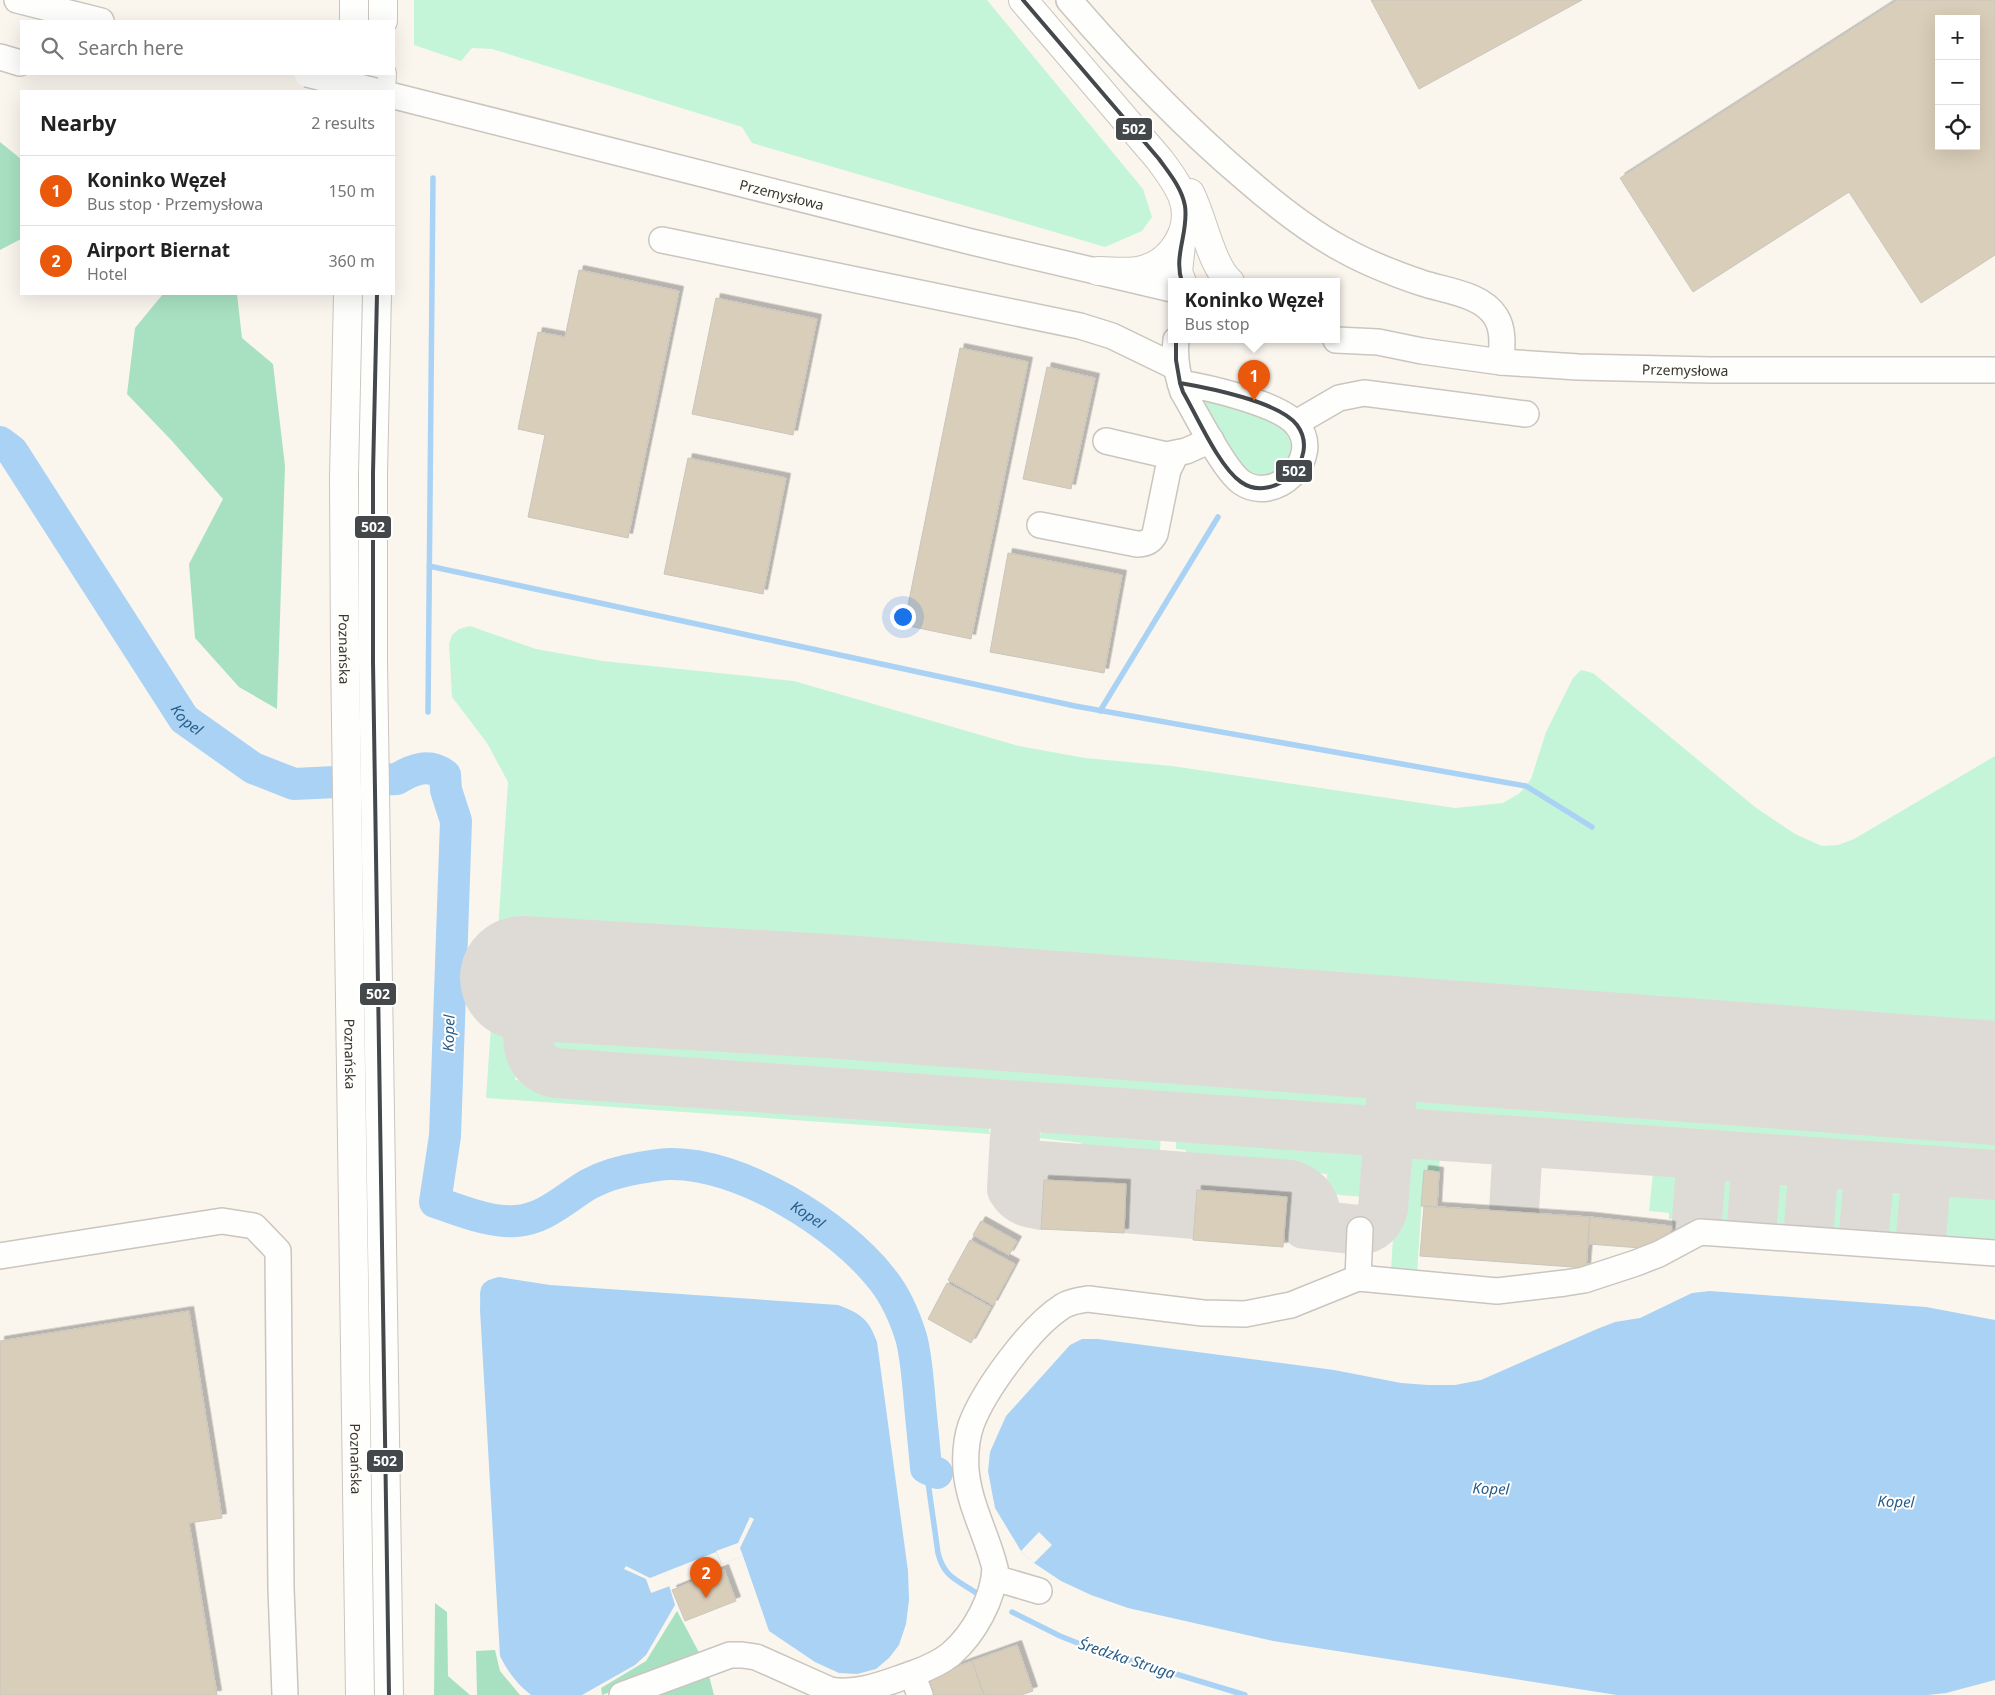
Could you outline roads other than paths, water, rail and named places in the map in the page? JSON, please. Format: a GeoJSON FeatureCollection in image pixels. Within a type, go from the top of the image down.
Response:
{"type":"FeatureCollection","features":[{"type":"Feature","properties":{"kind":"highway"},"geometry":{"type":"LineString","coordinates":[[354,0],[354,20]]}},
{"type":"Feature","properties":{"kind":"highway"},"geometry":{"type":"LineString","coordinates":[[383,0],[383,20]]}},
{"type":"Feature","properties":{"kind":"highway"},"geometry":{"type":"LineString","coordinates":[[1023,0],[1159,159],[1177,184],[1183,196],[1186,216],[1178,272],[1180,278]]}},
{"type":"Feature","properties":{"kind":"highway"},"geometry":{"type":"LineString","coordinates":[[352,90],[353,75]]}},
{"type":"Feature","properties":{"kind":"highway"},"geometry":{"type":"LineString","coordinates":[[382,75],[382,90]]}},
{"type":"Feature","properties":{"kind":"highway"},"geometry":{"type":"LineString","coordinates":[[1159,159],[1175,173],[1190,192],[1218,265],[1227,278]]}},
{"type":"Feature","properties":{"kind":"highway"},"geometry":{"type":"LineString","coordinates":[[1098,271],[1136,271],[1154,265],[1171,252],[1183,233]]}},
{"type":"Feature","properties":{"kind":"highway"},"geometry":{"type":"LineString","coordinates":[[1201,278],[1209,267],[1210,244]]}},
{"type":"Feature","properties":{"kind":"highway","name":"Poznańska"},"geometry":{"type":"LineString","coordinates":[[348,295],[344,477],[360,1695]]}},
{"type":"Feature","properties":{"kind":"highway","name":"Poznańska"},"geometry":{"type":"LineString","coordinates":[[377,295],[373,492],[374,750],[389,1695]]}},
{"type":"Feature","properties":{"kind":"street"},"geometry":{"type":"LineString","coordinates":[[17,0],[97,20]]}},
{"type":"Feature","properties":{"kind":"street"},"geometry":{"type":"LineString","coordinates":[[1070,0],[1141,82],[1183,124],[1274,204],[1300,224],[1329,242],[1365,260],[1422,283],[1470,298],[1485,306],[1497,319],[1500,328],[1502,338],[1501,362]]}},
{"type":"Feature","properties":{"kind":"street"},"geometry":{"type":"LineString","coordinates":[[311,75],[371,90]]}},
{"type":"Feature","properties":{"kind":"street","name":"Przemysłowa"},"geometry":{"type":"LineString","coordinates":[[395,96],[972,242],[1168,287]]}},
{"type":"Feature","properties":{"kind":"street"},"geometry":{"type":"LineString","coordinates":[[662,240],[1080,326],[1118,339],[1178,375],[1282,412],[1296,423],[1303,436],[1302,460],[1294,475],[1280,484],[1255,487],[1242,483],[1231,472],[1211,440],[1178,375],[1176,343]]}},
{"type":"Feature","properties":{"kind":"street","name":"Przemysłowa"},"geometry":{"type":"LineString","coordinates":[[1340,328],[1378,342]]}},
{"type":"Feature","properties":{"kind":"street","name":"Przemysłowa"},"geometry":{"type":"LineString","coordinates":[[1340,340],[1378,342],[1501,362],[1588,367],[1711,370],[1995,370]]}},
{"type":"Feature","properties":{"kind":"street"},"geometry":{"type":"LineString","coordinates":[[1296,423],[1339,398],[1364,393],[1526,414]]}},
{"type":"Feature","properties":{"kind":"street"},"geometry":{"type":"LineString","coordinates":[[1106,441],[1160,454],[1176,454],[1211,440]]}},
{"type":"Feature","properties":{"kind":"street"},"geometry":{"type":"LineString","coordinates":[[1040,525],[1138,544],[1149,542],[1155,534],[1168,470],[1176,454]]}},
{"type":"Feature","properties":{"kind":"street"},"geometry":{"type":"LineString","coordinates":[[0,1256],[222,1221],[254,1226],[278,1251],[281,1588],[285,1695]]}},
{"type":"Feature","properties":{"kind":"street"},"geometry":{"type":"LineString","coordinates":[[1358,1278],[1360,1230]]}},
{"type":"Feature","properties":{"kind":"street"},"geometry":{"type":"LineString","coordinates":[[622,1695],[730,1655],[756,1657],[821,1686],[842,1692],[916,1684],[960,1644],[977,1621],[995,1578],[995,1568],[969,1490],[966,1471],[967,1442],[977,1412],[994,1382],[1026,1342],[1052,1314],[1077,1300],[1088,1299],[1203,1313],[1245,1314],[1291,1305],[1358,1278],[1497,1291],[1584,1280],[1659,1254],[1700,1232],[1995,1253]]}},
{"type":"Feature","properties":{"kind":"street"},"geometry":{"type":"LineString","coordinates":[[995,1578],[1039,1591]]}},
{"type":"Feature","properties":{"kind":"water"},"geometry":{"type":"Polygon","coordinates":[[[499,1277],[550,1285],[838,1305],[863,1318],[871,1328],[877,1342],[908,1571],[909,1600],[906,1624],[899,1645],[889,1658],[876,1669],[857,1674],[839,1673],[815,1662],[769,1631],[743,1556],[722,1564],[716,1552],[665,1572],[675,1605],[646,1655],[635,1665],[582,1695],[531,1695],[521,1687],[500,1656],[480,1310],[480,1292],[483,1284],[486,1281],[499,1277]]]}},
{"type":"Feature","properties":{"kind":"water"},"geometry":{"type":"Polygon","coordinates":[[[1710,1291],[1926,1307],[1995,1320],[1995,1680],[1946,1693],[1927,1695],[1617,1695],[1273,1641],[1128,1608],[1091,1595],[1061,1581],[1034,1563],[1021,1551],[995,1508],[988,1471],[990,1452],[1006,1416],[1070,1345],[1082,1339],[1098,1339],[1334,1370],[1401,1383],[1455,1385],[1481,1380],[1597,1329],[1615,1322],[1640,1318],[1692,1293],[1710,1291]]]}},
{"type":"Feature","properties":{"kind":"waterway"},"geometry":{"type":"LineString","coordinates":[[428,712],[433,178]]}},
{"type":"Feature","properties":{"kind":"waterway","name":"Kopel"},"geometry":{"type":"LineString","coordinates":[[0,442],[12,451],[184,719],[253,768],[294,784],[397,779],[409,772],[427,768],[439,771],[445,775],[446,790],[456,821],[445,1136],[435,1202],[495,1220],[516,1221],[546,1212],[589,1184],[613,1174],[632,1169],[669,1164],[697,1166],[726,1174],[757,1185],[786,1200],[815,1218],[864,1258],[887,1285],[895,1299],[909,1330],[914,1351],[926,1468],[937,1473]]}},
{"type":"Feature","properties":{"kind":"waterway"},"geometry":{"type":"LineString","coordinates":[[1100,711],[1218,517]]}},
{"type":"Feature","properties":{"kind":"waterway"},"geometry":{"type":"LineString","coordinates":[[429,566],[1075,706],[1526,786],[1592,827]]}},
{"type":"Feature","properties":{"kind":"waterway","name":"Średzka Struga"},"geometry":{"type":"LineString","coordinates":[[926,1468],[938,1553],[941,1561],[944,1568],[953,1578],[978,1594]]}},
{"type":"Feature","properties":{"kind":"waterway","name":"Średzka Struga"},"geometry":{"type":"LineString","coordinates":[[1012,1612],[1060,1636],[1090,1648],[1245,1695]]}},
{"type":"Feature","properties":{"kind":"place","name":"Koninko Węzeł"},"geometry":{"type":"Point","coordinates":[1254,401]}},
{"type":"Feature","properties":{"kind":"place","name":"Airport Biernat"},"geometry":{"type":"Point","coordinates":[706,1598]}}]}
